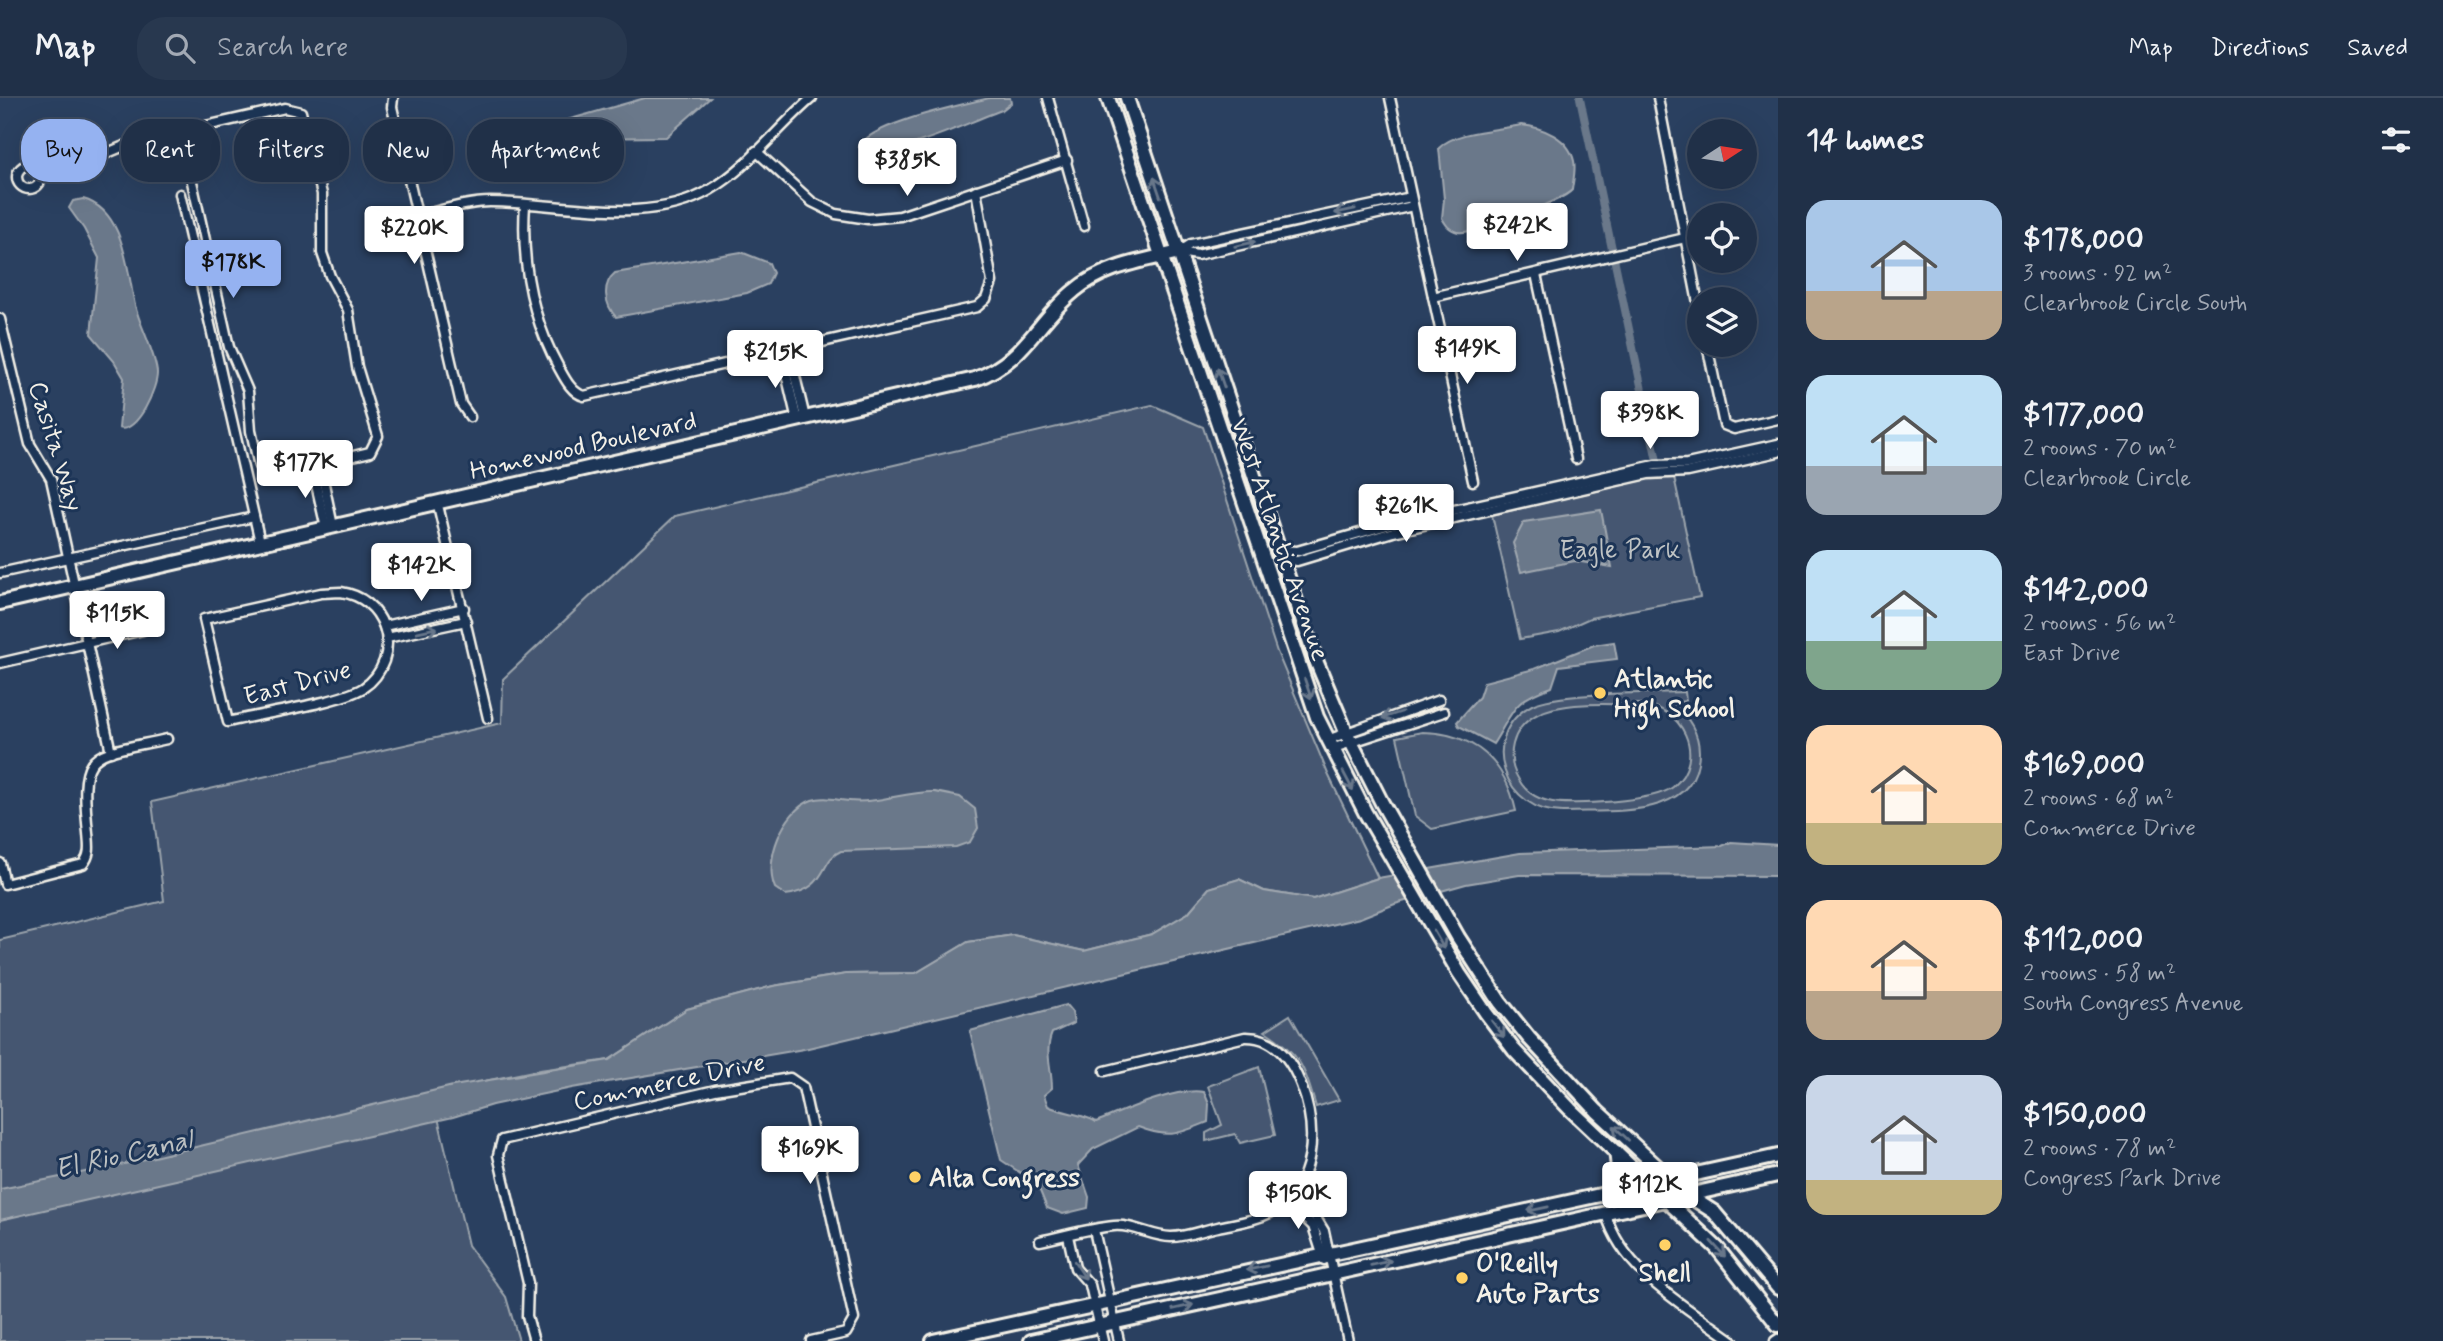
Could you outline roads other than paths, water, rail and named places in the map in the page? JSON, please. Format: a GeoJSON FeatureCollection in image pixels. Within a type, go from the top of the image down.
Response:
{"type":"FeatureCollection","features":[{"type":"Feature","properties":{"kind":"main road","name":"West Atlantic Avenue"},"geometry":{"type":"LineString","coordinates":[[1108,98],[1329,744],[1459,973],[1514,1050],[1725,1256],[1778,1325]]}},
{"type":"Feature","properties":{"kind":"main road","name":"West Atlantic Avenue"},"geometry":{"type":"LineString","coordinates":[[1127,98],[1324,681],[1348,737],[1474,963],[1528,1038],[1597,1111],[1689,1196],[1714,1212],[1778,1288]]}},
{"type":"Feature","properties":{"kind":"main road","name":"Homewood Boulevard"},"geometry":{"type":"LineString","coordinates":[[0,603],[989,374],[1013,359],[1076,289],[1107,271],[1179,252]]}},
{"type":"Feature","properties":{"kind":"main road"},"geometry":{"type":"LineString","coordinates":[[1254,531],[1272,554],[1281,555]]}},
{"type":"Feature","properties":{"kind":"main road"},"geometry":{"type":"LineString","coordinates":[[1605,1195],[1618,1179],[1616,1151]]}},
{"type":"Feature","properties":{"kind":"main road"},"geometry":{"type":"LineString","coordinates":[[933,1341],[1110,1300],[1778,1156]]}},
{"type":"Feature","properties":{"kind":"main road"},"geometry":{"type":"LineString","coordinates":[[1031,1341],[1778,1175]]}},
{"type":"Feature","properties":{"kind":"main road"},"geometry":{"type":"LineString","coordinates":[[1467,1244],[1477,1236],[1485,1219]]}},
{"type":"Feature","properties":{"kind":"street"},"geometry":{"type":"LineString","coordinates":[[417,216],[487,202],[639,210],[663,208],[697,197],[718,186],[812,98]]}},
{"type":"Feature","properties":{"kind":"street"},"geometry":{"type":"LineString","coordinates":[[1048,98],[1084,226]]}},
{"type":"Feature","properties":{"kind":"street"},"geometry":{"type":"LineString","coordinates":[[1390,98],[1473,481]]}},
{"type":"Feature","properties":{"kind":"street"},"geometry":{"type":"LineString","coordinates":[[1658,98],[1695,287]]}},
{"type":"Feature","properties":{"kind":"street"},"geometry":{"type":"LineString","coordinates":[[392,100],[461,404],[470,417]]}},
{"type":"Feature","properties":{"kind":"street"},"geometry":{"type":"LineString","coordinates":[[192,182],[229,347],[247,385],[253,444],[259,467],[273,475],[365,454],[374,448],[378,436],[357,367],[348,310],[322,253],[322,194],[304,117],[296,109],[285,108],[220,123]]}},
{"type":"Feature","properties":{"kind":"street"},"geometry":{"type":"LineString","coordinates":[[757,150],[812,202],[836,214],[858,218],[900,216],[1066,160]]}},
{"type":"Feature","properties":{"kind":"street"},"geometry":{"type":"LineString","coordinates":[[525,204],[525,259],[535,313],[552,354],[579,395],[596,394],[971,309],[986,299],[991,288],[976,190]]}},
{"type":"Feature","properties":{"kind":"street"},"geometry":{"type":"LineString","coordinates":[[180,194],[260,542]]}},
{"type":"Feature","properties":{"kind":"street"},"geometry":{"type":"LineString","coordinates":[[1179,252],[1191,244],[1412,201]]}},
{"type":"Feature","properties":{"kind":"street"},"geometry":{"type":"LineString","coordinates":[[1433,297],[1685,238]]}},
{"type":"Feature","properties":{"kind":"street"},"geometry":{"type":"LineString","coordinates":[[1536,274],[1576,460]]}},
{"type":"Feature","properties":{"kind":"street","name":"Casita Way"},"geometry":{"type":"LineString","coordinates":[[0,319],[30,444],[51,479],[111,751]]}},
{"type":"Feature","properties":{"kind":"street"},"geometry":{"type":"LineString","coordinates":[[785,352],[801,419]]}},
{"type":"Feature","properties":{"kind":"street"},"geometry":{"type":"LineString","coordinates":[[1709,357],[1722,420],[1728,428],[1778,419]]}},
{"type":"Feature","properties":{"kind":"street"},"geometry":{"type":"LineString","coordinates":[[1281,555],[1297,561],[1392,532],[1655,465],[1681,465],[1778,444]]}},
{"type":"Feature","properties":{"kind":"street"},"geometry":{"type":"LineString","coordinates":[[1530,498],[1648,474],[1688,472],[1778,452]]}},
{"type":"Feature","properties":{"kind":"street"},"geometry":{"type":"LineString","coordinates":[[316,466],[329,527]]}},
{"type":"Feature","properties":{"kind":"street"},"geometry":{"type":"LineString","coordinates":[[437,502],[488,718]]}},
{"type":"Feature","properties":{"kind":"street"},"geometry":{"type":"LineString","coordinates":[[0,573],[254,517]]}},
{"type":"Feature","properties":{"kind":"street","name":"East Drive"},"geometry":{"type":"LineString","coordinates":[[341,592],[367,602],[386,632],[380,670],[361,689],[228,722],[204,620],[321,593],[341,592]]}},
{"type":"Feature","properties":{"kind":"street"},"geometry":{"type":"LineString","coordinates":[[386,632],[464,608]]}},
{"type":"Feature","properties":{"kind":"street"},"geometry":{"type":"LineString","coordinates":[[386,632],[467,621]]}},
{"type":"Feature","properties":{"kind":"street"},"geometry":{"type":"LineString","coordinates":[[0,663],[143,630]]}},
{"type":"Feature","properties":{"kind":"street"},"geometry":{"type":"LineString","coordinates":[[1329,744],[1439,700]]}},
{"type":"Feature","properties":{"kind":"street"},"geometry":{"type":"LineString","coordinates":[[1348,737],[1444,712]]}},
{"type":"Feature","properties":{"kind":"street"},"geometry":{"type":"LineString","coordinates":[[0,863],[5,884],[83,864],[89,849],[84,780],[91,764],[111,751],[167,739]]}},
{"type":"Feature","properties":{"kind":"street"},"geometry":{"type":"LineString","coordinates":[[1459,973],[1474,963]]}},
{"type":"Feature","properties":{"kind":"street"},"geometry":{"type":"LineString","coordinates":[[1040,1241],[1116,1226],[1168,1237],[1182,1236],[1251,1220],[1287,1201],[1307,1167],[1312,1145],[1311,1121],[1298,1079],[1282,1052],[1270,1042],[1247,1036],[1105,1071]]}},
{"type":"Feature","properties":{"kind":"street","name":"Commerce Drive"},"geometry":{"type":"LineString","coordinates":[[534,1341],[527,1316],[528,1283],[498,1156],[502,1140],[702,1093],[790,1078],[803,1087],[854,1320],[846,1333],[811,1341]]}},
{"type":"Feature","properties":{"kind":"street"},"geometry":{"type":"LineString","coordinates":[[1294,1192],[1320,1221],[1325,1253]]}},
{"type":"Feature","properties":{"kind":"street"},"geometry":{"type":"LineString","coordinates":[[1287,1201],[1313,1226],[1325,1253],[1334,1274],[1348,1341]]}},
{"type":"Feature","properties":{"kind":"street"},"geometry":{"type":"LineString","coordinates":[[1606,1214],[1611,1233],[1632,1263],[1733,1341]]}},
{"type":"Feature","properties":{"kind":"street"},"geometry":{"type":"LineString","coordinates":[[1094,1230],[1119,1341]]}},
{"type":"Feature","properties":{"kind":"street"},"geometry":{"type":"LineString","coordinates":[[1068,1236],[1075,1268],[1090,1285],[1103,1341]]}},
{"type":"Feature","properties":{"kind":"waterway"},"geometry":{"type":"LineString","coordinates":[[1580,98],[1657,461]]}},
{"type":"Feature","properties":{"kind":"place","name":"Atlantic High School"},"geometry":{"type":"Point","coordinates":[1600,693]}},
{"type":"Feature","properties":{"kind":"place","name":"Alta Congress"},"geometry":{"type":"Point","coordinates":[915,1177]}},
{"type":"Feature","properties":{"kind":"place","name":"Shell"},"geometry":{"type":"Point","coordinates":[1665,1245]}},
{"type":"Feature","properties":{"kind":"place","name":"O'Reilly Auto Parts"},"geometry":{"type":"Point","coordinates":[1462,1278]}},
{"type":"Feature","properties":{"kind":"park label","name":"Eagle Park"},"geometry":{"type":"Point","coordinates":[1620,549]}},
{"type":"Feature","properties":{"kind":"water label","name":"El Rio Canal"},"geometry":{"type":"Point","coordinates":[123,1153]}}]}
